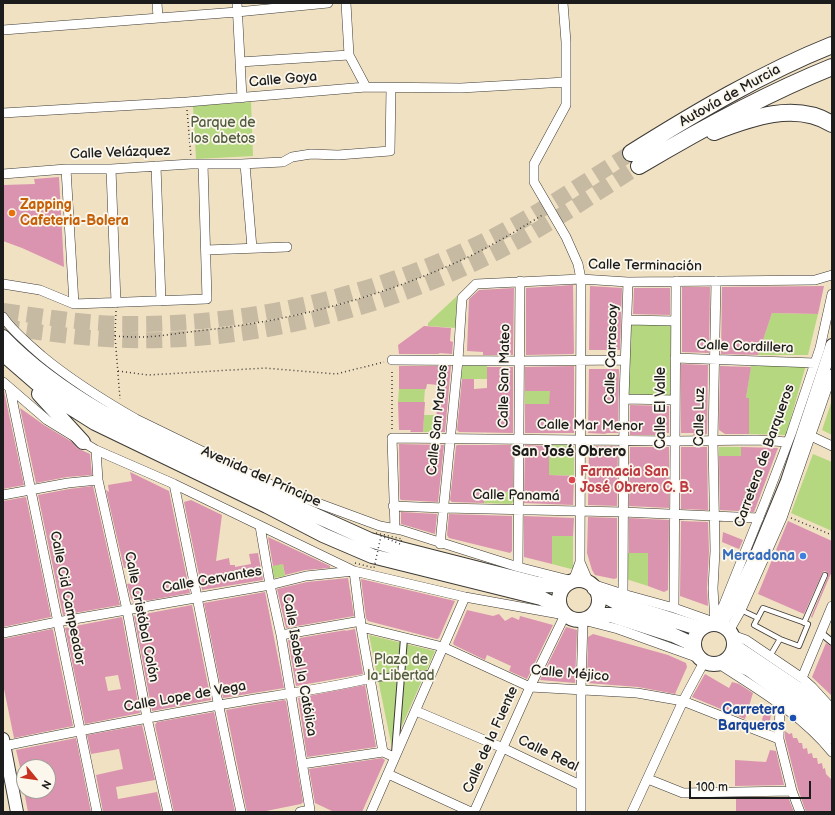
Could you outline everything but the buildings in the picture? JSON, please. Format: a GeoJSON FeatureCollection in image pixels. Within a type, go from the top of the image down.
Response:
{"type":"FeatureCollection","features":[{"type":"Feature","properties":{"kind":"highway","name":"Autovía de Murcia"},"geometry":{"type":"LineString","coordinates":[[832,45],[807,55],[762,77],[690,117],[635,160],[664,152],[735,112],[832,67]]}},
{"type":"Feature","properties":{"kind":"highway"},"geometry":{"type":"LineString","coordinates":[[664,152],[730,126],[759,117],[780,113],[795,113],[812,116],[832,124]]}},
{"type":"Feature","properties":{"kind":"main road","name":"Avenida del Príncipe"},"geometry":{"type":"LineString","coordinates":[[3,336],[43,373],[102,412],[277,498],[370,540],[538,584],[559,586],[570,582]]}},
{"type":"Feature","properties":{"kind":"main road","name":"Carretera de Barqueros"},"geometry":{"type":"LineString","coordinates":[[720,630],[758,550],[787,481],[832,345]]}},
{"type":"Feature","properties":{"kind":"main road","name":"Avenida del Príncipe"},"geometry":{"type":"LineString","coordinates":[[3,354],[49,394],[95,423],[267,506],[323,535],[372,556],[542,598],[563,613]]}},
{"type":"Feature","properties":{"kind":"main road"},"geometry":{"type":"LineString","coordinates":[[30,379],[42,398],[83,442]]}},
{"type":"Feature","properties":{"kind":"main road"},"geometry":{"type":"LineString","coordinates":[[832,721],[801,691],[720,630],[618,603],[584,581],[570,582],[564,586],[559,596],[558,601],[563,613],[573,620],[585,619],[600,615],[611,615],[673,635],[688,642],[709,664],[723,662],[749,669],[795,702],[832,737]]}},
{"type":"Feature","properties":{"kind":"main road"},"geometry":{"type":"LineString","coordinates":[[585,619],[593,614],[598,604],[599,599],[592,585]]}},
{"type":"Feature","properties":{"kind":"main road"},"geometry":{"type":"LineString","coordinates":[[700,656],[694,642],[697,635],[720,630]]}},
{"type":"Feature","properties":{"kind":"main road"},"geometry":{"type":"LineString","coordinates":[[720,630],[732,654],[723,662]]}},
{"type":"Feature","properties":{"kind":"main road"},"geometry":{"type":"LineString","coordinates":[[4,742],[5,762],[17,812]]}},
{"type":"Feature","properties":{"kind":"street"},"geometry":{"type":"LineString","coordinates":[[157,3],[158,17]]}},
{"type":"Feature","properties":{"kind":"street"},"geometry":{"type":"LineString","coordinates":[[3,30],[158,17],[237,7],[327,3]]}},
{"type":"Feature","properties":{"kind":"street"},"geometry":{"type":"LineString","coordinates":[[346,3],[349,55],[366,87]]}},
{"type":"Feature","properties":{"kind":"street"},"geometry":{"type":"LineString","coordinates":[[563,3],[566,42],[566,106],[534,164],[534,182],[566,237],[578,264],[581,279],[580,562],[570,582]]}},
{"type":"Feature","properties":{"kind":"street"},"geometry":{"type":"LineString","coordinates":[[237,7],[242,98]]}},
{"type":"Feature","properties":{"kind":"street"},"geometry":{"type":"LineString","coordinates":[[240,62],[349,55]]}},
{"type":"Feature","properties":{"kind":"street","name":"Calle Goya"},"geometry":{"type":"LineString","coordinates":[[3,113],[242,98],[366,87],[461,88],[566,82]]}},
{"type":"Feature","properties":{"kind":"street","name":"Calle Velázquez"},"geometry":{"type":"LineString","coordinates":[[3,174],[66,169],[111,169],[191,164],[283,162],[292,158],[311,154],[338,155],[390,151],[391,88]]}},
{"type":"Feature","properties":{"kind":"street"},"geometry":{"type":"LineString","coordinates":[[3,284],[40,290],[74,304],[207,299],[203,164]]}},
{"type":"Feature","properties":{"kind":"street"},"geometry":{"type":"LineString","coordinates":[[245,164],[252,248]]}},
{"type":"Feature","properties":{"kind":"street"},"geometry":{"type":"LineString","coordinates":[[156,166],[161,301]]}},
{"type":"Feature","properties":{"kind":"street"},"geometry":{"type":"LineString","coordinates":[[66,169],[74,304]]}},
{"type":"Feature","properties":{"kind":"street"},"geometry":{"type":"LineString","coordinates":[[111,169],[116,303]]}},
{"type":"Feature","properties":{"kind":"street"},"geometry":{"type":"LineString","coordinates":[[206,250],[287,247]]}},
{"type":"Feature","properties":{"kind":"street","name":"Calle Terminación"},"geometry":{"type":"LineString","coordinates":[[462,298],[476,284],[520,281],[581,279],[628,282],[815,280],[832,274]]}},
{"type":"Feature","properties":{"kind":"street","name":"Calle San Mateo"},"geometry":{"type":"LineString","coordinates":[[518,567],[520,281]]}},
{"type":"Feature","properties":{"kind":"street","name":"Calle El Valle"},"geometry":{"type":"LineString","coordinates":[[674,608],[676,281]]}},
{"type":"Feature","properties":{"kind":"street","name":"Calle Luz"},"geometry":{"type":"LineString","coordinates":[[716,281],[713,440],[713,588],[720,630]]}},
{"type":"Feature","properties":{"kind":"street","name":"Calle Carrascoy"},"geometry":{"type":"LineString","coordinates":[[623,594],[624,399],[628,282]]}},
{"type":"Feature","properties":{"kind":"street","name":"Carretera de Barqueros"},"geometry":{"type":"LineString","coordinates":[[720,630],[759,518],[788,442],[820,348],[832,294]]}},
{"type":"Feature","properties":{"kind":"street","name":"Calle San Marcos"},"geometry":{"type":"LineString","coordinates":[[440,544],[458,360],[462,298]]}},
{"type":"Feature","properties":{"kind":"street","name":"Avenida del Príncipe"},"geometry":{"type":"LineString","coordinates":[[3,317],[28,344],[63,372],[120,410],[282,490],[380,526],[395,529],[440,544],[570,582]]}},
{"type":"Feature","properties":{"kind":"street"},"geometry":{"type":"LineString","coordinates":[[626,320],[675,321]]}},
{"type":"Feature","properties":{"kind":"street","name":"Calle Cordillera"},"geometry":{"type":"LineString","coordinates":[[675,358],[815,363]]}},
{"type":"Feature","properties":{"kind":"street"},"geometry":{"type":"LineString","coordinates":[[392,360],[625,360]]}},
{"type":"Feature","properties":{"kind":"street"},"geometry":{"type":"LineString","coordinates":[[720,630],[741,610],[783,515],[832,374]]}},
{"type":"Feature","properties":{"kind":"street"},"geometry":{"type":"LineString","coordinates":[[3,382],[47,420],[96,450],[174,484],[260,526],[355,567],[465,597],[563,613]]}},
{"type":"Feature","properties":{"kind":"street","name":"Calle Cid Campeador"},"geometry":{"type":"LineString","coordinates":[[10,389],[32,490],[57,622],[97,812]]}},
{"type":"Feature","properties":{"kind":"street"},"geometry":{"type":"LineString","coordinates":[[624,399],[675,400]]}},
{"type":"Feature","properties":{"kind":"street"},"geometry":{"type":"LineString","coordinates":[[811,436],[832,446]]}},
{"type":"Feature","properties":{"kind":"street","name":"Calle Mar Menor"},"geometry":{"type":"LineString","coordinates":[[392,438],[450,437],[788,442]]}},
{"type":"Feature","properties":{"kind":"street"},"geometry":{"type":"LineString","coordinates":[[392,438],[393,506],[395,529]]}},
{"type":"Feature","properties":{"kind":"street","name":"Calle Cristóbal Colón"},"geometry":{"type":"LineString","coordinates":[[96,450],[98,480],[127,610],[147,718],[168,812]]}},
{"type":"Feature","properties":{"kind":"street"},"geometry":{"type":"LineString","coordinates":[[3,495],[68,482],[98,480]]}},
{"type":"Feature","properties":{"kind":"street"},"geometry":{"type":"LineString","coordinates":[[174,484],[241,812]]}},
{"type":"Feature","properties":{"kind":"street","name":"Calle Panamá"},"geometry":{"type":"LineString","coordinates":[[393,506],[623,512],[759,518]]}},
{"type":"Feature","properties":{"kind":"street","name":"Calle Isabel la Católica"},"geometry":{"type":"LineString","coordinates":[[260,526],[270,585],[281,634],[302,764],[313,811]]}},
{"type":"Feature","properties":{"kind":"street"},"geometry":{"type":"LineString","coordinates":[[580,562],[592,585],[674,608],[708,620],[720,630],[746,640],[802,678],[832,709]]}},
{"type":"Feature","properties":{"kind":"street"},"geometry":{"type":"LineString","coordinates":[[355,567],[356,594],[383,752]]}},
{"type":"Feature","properties":{"kind":"street","name":"Calle Cervantes"},"geometry":{"type":"LineString","coordinates":[[3,633],[198,596],[270,585],[306,576],[355,567]]}},
{"type":"Feature","properties":{"kind":"street"},"geometry":{"type":"LineString","coordinates":[[371,812],[388,774],[394,756],[416,711],[465,597]]}},
{"type":"Feature","properties":{"kind":"street"},"geometry":{"type":"LineString","coordinates":[[802,678],[832,606]]}},
{"type":"Feature","properties":{"kind":"street","name":"Calle de la Fuente"},"geometry":{"type":"LineString","coordinates":[[473,812],[563,613]]}},
{"type":"Feature","properties":{"kind":"street"},"geometry":{"type":"LineString","coordinates":[[581,812],[581,689],[585,619]]}},
{"type":"Feature","properties":{"kind":"street"},"geometry":{"type":"LineString","coordinates":[[281,634],[361,624]]}},
{"type":"Feature","properties":{"kind":"street","name":"Calle Méjico"},"geometry":{"type":"LineString","coordinates":[[361,624],[404,638],[443,647],[530,687],[637,693],[684,701],[779,739]]}},
{"type":"Feature","properties":{"kind":"street"},"geometry":{"type":"LineString","coordinates":[[821,633],[832,642]]}},
{"type":"Feature","properties":{"kind":"street"},"geometry":{"type":"LineString","coordinates":[[394,756],[404,638]]}},
{"type":"Feature","properties":{"kind":"street"},"geometry":{"type":"LineString","coordinates":[[632,812],[684,701],[700,656]]}},
{"type":"Feature","properties":{"kind":"street"},"geometry":{"type":"LineString","coordinates":[[723,662],[780,703],[809,728],[832,752]]}},
{"type":"Feature","properties":{"kind":"street"},"geometry":{"type":"LineString","coordinates":[[371,678],[432,674]]}},
{"type":"Feature","properties":{"kind":"street","name":"Calle Lope de Vega"},"geometry":{"type":"LineString","coordinates":[[4,742],[342,685],[371,678]]}},
{"type":"Feature","properties":{"kind":"street"},"geometry":{"type":"LineString","coordinates":[[780,703],[779,739],[792,791],[800,812]]}},
{"type":"Feature","properties":{"kind":"street","name":"Calle Real"},"geometry":{"type":"LineString","coordinates":[[416,711],[503,748],[580,785]]}},
{"type":"Feature","properties":{"kind":"street"},"geometry":{"type":"LineString","coordinates":[[302,764],[383,752],[394,756]]}},
{"type":"Feature","properties":{"kind":"street"},"geometry":{"type":"LineString","coordinates":[[388,774],[473,812]]}},
{"type":"Feature","properties":{"kind":"street"},"geometry":{"type":"LineString","coordinates":[[648,779],[683,792],[792,791]]}},
{"type":"Feature","properties":{"kind":"street"},"geometry":{"type":"LineString","coordinates":[[300,812],[313,811]]}},
{"type":"Feature","properties":{"kind":"lane"},"geometry":{"type":"LineString","coordinates":[[804,623],[824,575]]}},
{"type":"Feature","properties":{"kind":"lane"},"geometry":{"type":"LineString","coordinates":[[763,608],[804,623],[808,624],[799,646],[780,639],[754,625],[763,608]]}},
{"type":"Feature","properties":{"kind":"lane"},"geometry":{"type":"LineString","coordinates":[[741,610],[758,618]]}},
{"type":"Feature","properties":{"kind":"lane"},"geometry":{"type":"LineString","coordinates":[[770,656],[780,639]]}},
{"type":"Feature","properties":{"kind":"path"},"geometry":{"type":"LineString","coordinates":[[186,102],[191,164]]}},
{"type":"Feature","properties":{"kind":"path"},"geometry":{"type":"LineString","coordinates":[[115,336],[146,337],[216,329],[278,320],[341,304],[388,289],[448,266],[498,241],[550,211]]}},
{"type":"Feature","properties":{"kind":"path"},"geometry":{"type":"LineString","coordinates":[[116,303],[115,336],[120,410]]}},
{"type":"Feature","properties":{"kind":"path"},"geometry":{"type":"LineString","coordinates":[[118,371],[148,375],[265,368],[336,374],[392,360],[392,438]]}},
{"type":"Feature","properties":{"kind":"path"},"geometry":{"type":"LineString","coordinates":[[783,515],[832,535]]}},
{"type":"Feature","properties":{"kind":"path"},"geometry":{"type":"LineString","coordinates":[[355,567],[374,568],[381,536],[400,544],[402,539],[376,533]]}},
{"type":"Feature","properties":{"kind":"green space","name":"Parque de los abetos"},"geometry":{"type":"Polygon","coordinates":[[[251,102],[253,156],[196,159],[193,106],[251,102]]]}},
{"type":"Feature","properties":{"kind":"green space"},"geometry":{"type":"Polygon","coordinates":[[[457,296],[456,328],[428,326],[428,323],[457,296]]]}},
{"type":"Feature","properties":{"kind":"green space"},"geometry":{"type":"Polygon","coordinates":[[[772,313],[818,314],[808,355],[758,355],[772,313]]]}},
{"type":"Feature","properties":{"kind":"green space"},"geometry":{"type":"Polygon","coordinates":[[[629,324],[671,324],[670,395],[628,395],[629,324]]]}},
{"type":"Feature","properties":{"kind":"green space"},"geometry":{"type":"Polygon","coordinates":[[[463,364],[487,366],[487,379],[461,379],[463,364]]]}},
{"type":"Feature","properties":{"kind":"green space"},"geometry":{"type":"Polygon","coordinates":[[[751,365],[806,365],[786,435],[749,434],[749,398],[746,398],[751,365]]]}},
{"type":"Feature","properties":{"kind":"green space"},"geometry":{"type":"Polygon","coordinates":[[[399,389],[425,389],[424,402],[398,402],[399,389]]]}},
{"type":"Feature","properties":{"kind":"green space"},"geometry":{"type":"Polygon","coordinates":[[[525,391],[550,391],[550,404],[525,404],[525,391]]]}},
{"type":"Feature","properties":{"kind":"green space"},"geometry":{"type":"Polygon","coordinates":[[[832,400],[832,435],[822,430],[832,400]]]}},
{"type":"Feature","properties":{"kind":"green space"},"geometry":{"type":"Polygon","coordinates":[[[424,415],[436,415],[435,432],[423,432],[424,415]]]}},
{"type":"Feature","properties":{"kind":"green space"},"geometry":{"type":"Polygon","coordinates":[[[549,445],[574,446],[574,476],[549,475],[549,445]]]}},
{"type":"Feature","properties":{"kind":"green space"},"geometry":{"type":"Polygon","coordinates":[[[719,447],[741,447],[741,456],[719,456],[719,447]]]}},
{"type":"Feature","properties":{"kind":"green space"},"geometry":{"type":"Polygon","coordinates":[[[813,454],[832,462],[832,531],[791,513],[813,454]]]}},
{"type":"Feature","properties":{"kind":"green space"},"geometry":{"type":"Polygon","coordinates":[[[484,491],[514,492],[514,501],[511,504],[484,503],[484,491]]]}},
{"type":"Feature","properties":{"kind":"green space"},"geometry":{"type":"Polygon","coordinates":[[[552,536],[573,536],[573,568],[571,569],[552,564],[552,536]]]}},
{"type":"Feature","properties":{"kind":"green space"},"geometry":{"type":"Polygon","coordinates":[[[278,541],[285,576],[274,578],[272,566],[282,564],[278,541]]]}},
{"type":"Feature","properties":{"kind":"green space"},"geometry":{"type":"Polygon","coordinates":[[[626,553],[648,553],[648,586],[626,579],[626,553]]]}},
{"type":"Feature","properties":{"kind":"green space","name":"Plaza de la Libertad"},"geometry":{"type":"Polygon","coordinates":[[[369,635],[435,651],[392,748],[369,635]]]}},
{"type":"Feature","properties":{"kind":"tunnel"},"geometry":{"type":"LineString","coordinates":[[3,311],[98,323],[176,323],[222,319],[268,312],[314,302],[403,276],[488,239],[543,208],[631,153]]}},
{"type":"Feature","properties":{"kind":"tunnel"},"geometry":{"type":"LineString","coordinates":[[3,327],[97,338],[128,340],[175,339],[222,336],[270,329],[317,318],[364,306],[410,290],[497,252],[569,211],[639,166]]}},
{"type":"Feature","properties":{"kind":"place","name":"Zapping Cafeteria-Bolera"},"geometry":{"type":"Point","coordinates":[12,213]}},
{"type":"Feature","properties":{"kind":"place","name":"Farmacia San José Obrero C. B."},"geometry":{"type":"Point","coordinates":[572,480]}},
{"type":"Feature","properties":{"kind":"place","name":"Mercadona"},"geometry":{"type":"Point","coordinates":[803,556]}},
{"type":"Feature","properties":{"kind":"place","name":"Carretera Barqueros"},"geometry":{"type":"Point","coordinates":[793,718]}},
{"type":"Feature","properties":{"kind":"district","name":"San José Obrero"},"geometry":{"type":"Point","coordinates":[569,452]}}]}
